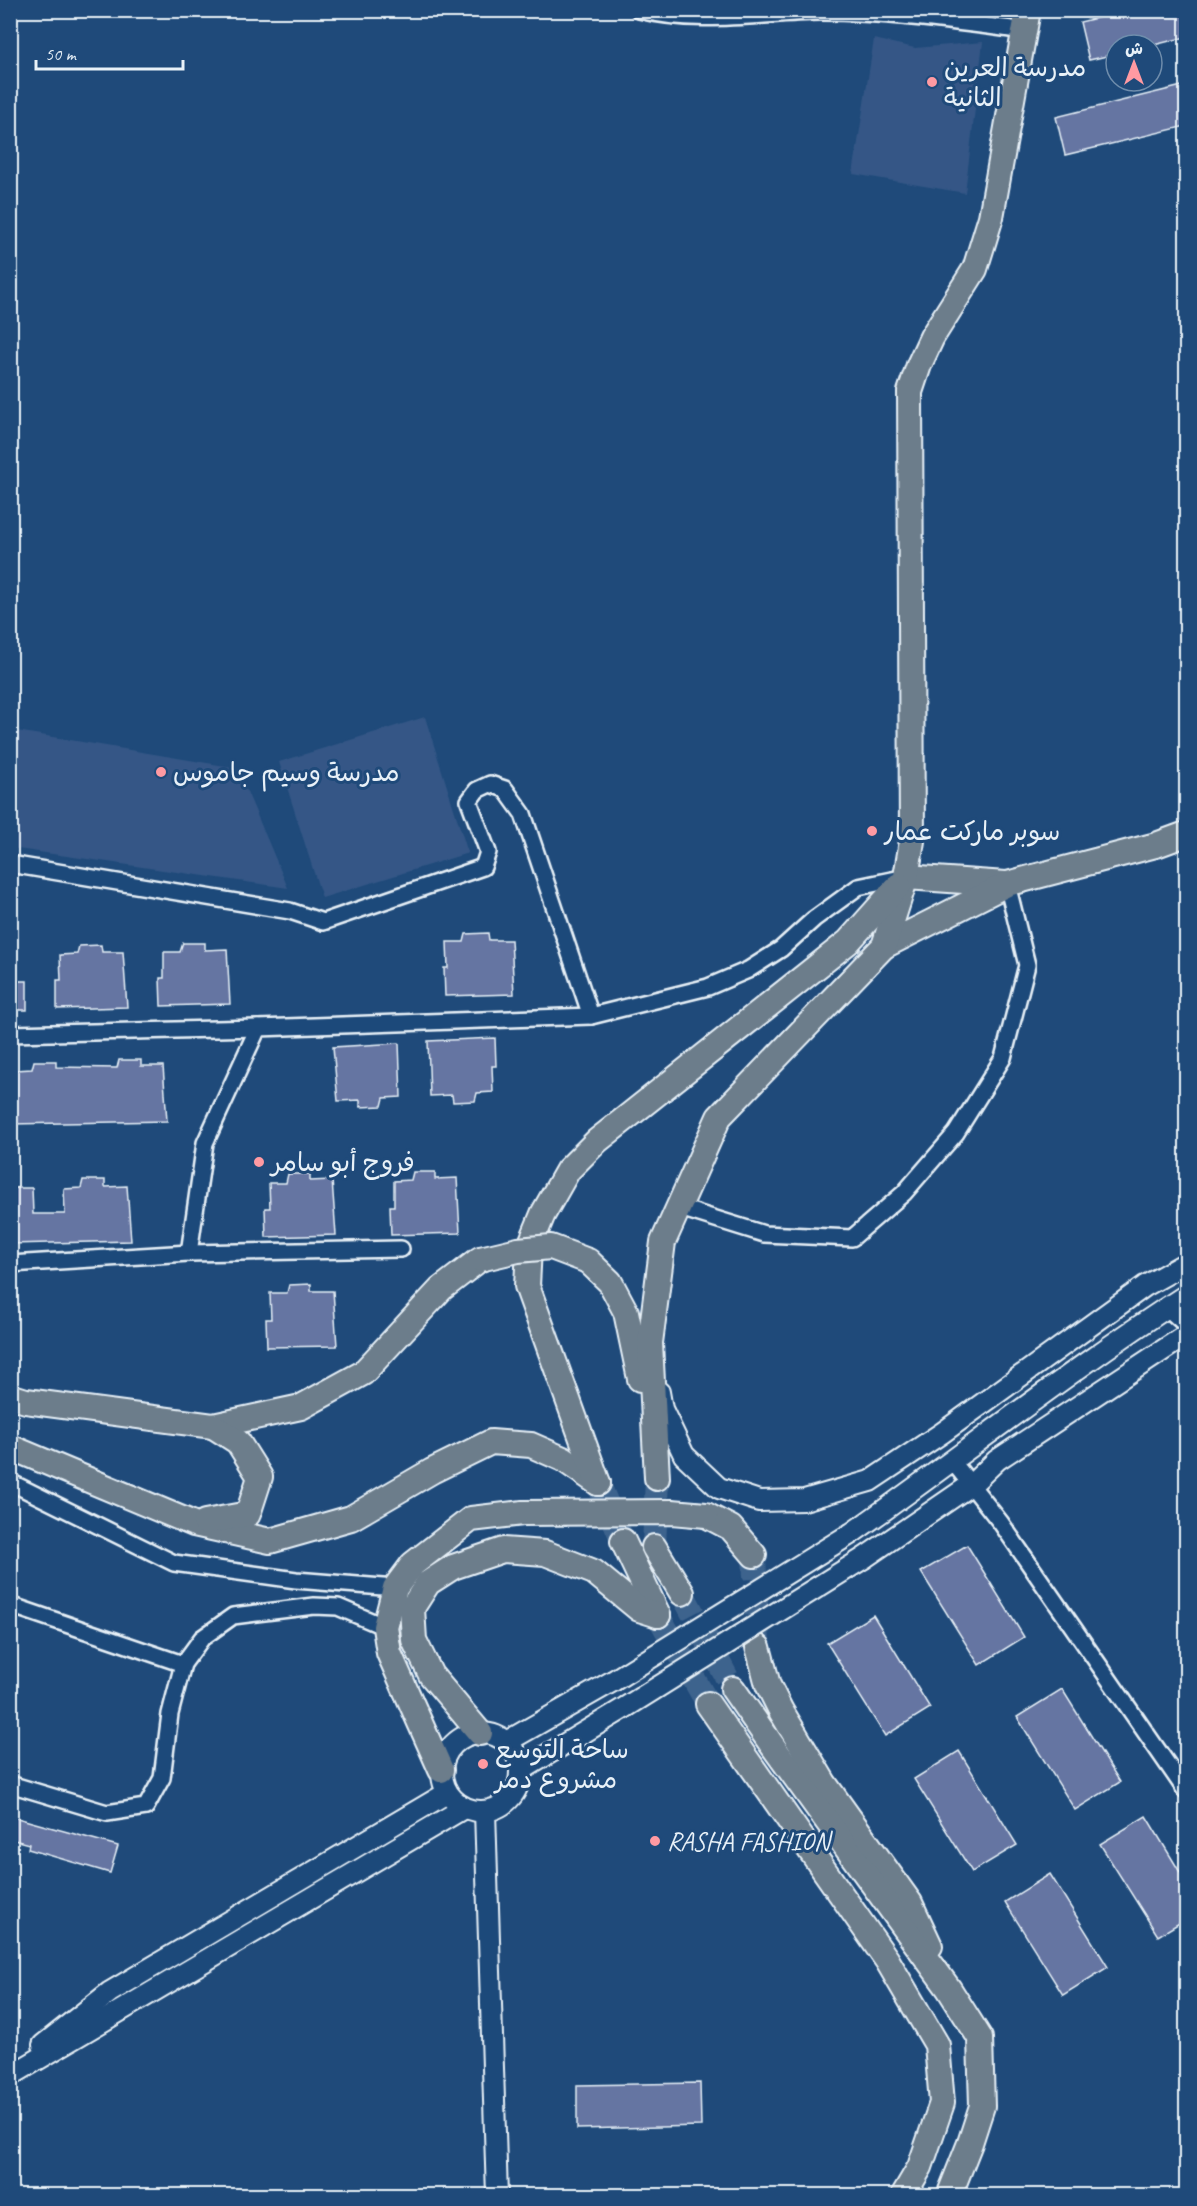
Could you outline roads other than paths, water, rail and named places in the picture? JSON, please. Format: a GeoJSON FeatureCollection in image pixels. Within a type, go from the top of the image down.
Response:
{"type":"FeatureCollection","features":[{"type":"Feature","properties":{"kind":"main road"},"geometry":{"type":"LineString","coordinates":[[884,946],[906,877],[912,841],[910,392],[932,337],[975,269],[991,217],[1027,21]]}},
{"type":"Feature","properties":{"kind":"main road"},"geometry":{"type":"LineString","coordinates":[[10,1396],[26,1401],[213,1426],[301,1407],[363,1373],[441,1290],[480,1259],[518,1250],[551,1247],[588,1261],[610,1282],[626,1312],[657,1468],[650,1343],[663,1242],[719,1117],[884,946],[1007,884],[1156,845],[1186,834]]}},
{"type":"Feature","properties":{"kind":"main road"},"geometry":{"type":"LineString","coordinates":[[906,877],[1007,884]]}},
{"type":"Feature","properties":{"kind":"main road"},"geometry":{"type":"LineString","coordinates":[[10,1447],[194,1524],[270,1541],[351,1518],[432,1471],[491,1442],[531,1445],[563,1459],[598,1483],[527,1286],[529,1248],[543,1214],[568,1170],[597,1141],[848,942],[906,877]]}},
{"type":"Feature","properties":{"kind":"main road"},"geometry":{"type":"LineString","coordinates":[[194,1524],[248,1514],[260,1477],[238,1442],[213,1426]]}},
{"type":"Feature","properties":{"kind":"main road"},"geometry":{"type":"LineString","coordinates":[[444,1781],[390,1653],[385,1627],[395,1588],[413,1564],[471,1519],[523,1513],[672,1512],[706,1515],[731,1528],[754,1555]]}},
{"type":"Feature","properties":{"kind":"main road"},"geometry":{"type":"LineString","coordinates":[[480,1733],[431,1676],[414,1640],[412,1608],[428,1583],[453,1567],[503,1551],[545,1553],[594,1572],[639,1609],[658,1615],[623,1541]]}},
{"type":"Feature","properties":{"kind":"main road"},"geometry":{"type":"LineString","coordinates":[[654,1547],[682,1593]]}},
{"type":"Feature","properties":{"kind":"main road"},"geometry":{"type":"LineString","coordinates":[[758,1647],[768,1685],[781,1711],[824,1783],[910,1903],[949,1989]]}},
{"type":"Feature","properties":{"kind":"main road"},"geometry":{"type":"LineString","coordinates":[[733,1689],[949,1989],[980,2038],[982,2106],[949,2196]]}},
{"type":"Feature","properties":{"kind":"main road"},"geometry":{"type":"LineString","coordinates":[[708,1704],[887,1960],[937,2045],[942,2103],[920,2167],[903,2196]]}},
{"type":"Feature","properties":{"kind":"street"},"geometry":{"type":"LineString","coordinates":[[639,10],[696,19],[820,12],[1027,21]]}},
{"type":"Feature","properties":{"kind":"street"},"geometry":{"type":"LineString","coordinates":[[10,864],[290,911],[323,922],[483,867],[488,852],[469,801],[477,790],[490,784],[505,789],[523,814],[591,1016]]}},
{"type":"Feature","properties":{"kind":"street"},"geometry":{"type":"LineString","coordinates":[[10,1034],[591,1016],[708,987],[748,970],[782,949],[813,919],[858,886],[906,877]]}},
{"type":"Feature","properties":{"kind":"street"},"geometry":{"type":"LineString","coordinates":[[677,1207],[765,1234],[852,1238],[904,1193],[956,1133],[1003,1058],[1028,965],[1007,884]]}},
{"type":"Feature","properties":{"kind":"street"},"geometry":{"type":"LineString","coordinates":[[189,1253],[205,1143],[258,1028]]}},
{"type":"Feature","properties":{"kind":"street"},"geometry":{"type":"LineString","coordinates":[[10,1264],[189,1253],[401,1249]]}},
{"type":"Feature","properties":{"kind":"street"},"geometry":{"type":"LineString","coordinates":[[650,1343],[662,1409],[684,1455],[719,1488],[759,1501],[804,1500],[870,1481],[942,1433],[1145,1286],[1186,1263]]}},
{"type":"Feature","properties":{"kind":"street"},"geometry":{"type":"LineString","coordinates":[[506,1742],[613,1681],[852,1533],[1032,1401],[1186,1295]]}},
{"type":"Feature","properties":{"kind":"street"},"geometry":{"type":"LineString","coordinates":[[1167,1308],[1186,1325]]}},
{"type":"Feature","properties":{"kind":"street"},"geometry":{"type":"LineString","coordinates":[[520,1771],[864,1558],[972,1484],[997,1460],[1186,1335]]}},
{"type":"Feature","properties":{"kind":"street"},"geometry":{"type":"LineString","coordinates":[[953,1461],[1001,1523],[1186,1791]]}},
{"type":"Feature","properties":{"kind":"street"},"geometry":{"type":"LineString","coordinates":[[10,1482],[174,1563],[296,1580],[395,1588]]}},
{"type":"Feature","properties":{"kind":"street"},"geometry":{"type":"LineString","coordinates":[[10,1605],[183,1664]]}},
{"type":"Feature","properties":{"kind":"street"},"geometry":{"type":"LineString","coordinates":[[10,1784],[107,1813],[146,1807],[162,1778],[170,1714],[183,1664],[202,1638],[232,1616],[314,1606],[338,1607],[385,1627]]}},
{"type":"Feature","properties":{"kind":"street"},"geometry":{"type":"LineString","coordinates":[[480,1733],[498,1737],[506,1742],[518,1760],[520,1771],[519,1782],[514,1793],[506,1802],[485,1811],[464,1808],[454,1801],[444,1781],[444,1758],[449,1748],[469,1735],[480,1733]]}},
{"type":"Feature","properties":{"kind":"street"},"geometry":{"type":"LineString","coordinates":[[10,2071],[110,1992],[444,1781]]}},
{"type":"Feature","properties":{"kind":"street"},"geometry":{"type":"LineString","coordinates":[[10,2076],[464,1808]]}},
{"type":"Feature","properties":{"kind":"street"},"geometry":{"type":"LineString","coordinates":[[485,1811],[497,2196]]}},
{"type":"Feature","properties":{"kind":"tunnel"},"geometry":{"type":"LineString","coordinates":[[654,1547],[657,1478]]}},
{"type":"Feature","properties":{"kind":"tunnel"},"geometry":{"type":"LineString","coordinates":[[598,1483],[623,1541]]}},
{"type":"Feature","properties":{"kind":"tunnel"},"geometry":{"type":"LineString","coordinates":[[754,1555],[758,1645]]}},
{"type":"Feature","properties":{"kind":"tunnel"},"geometry":{"type":"LineString","coordinates":[[682,1593],[733,1689]]}},
{"type":"Feature","properties":{"kind":"tunnel"},"geometry":{"type":"LineString","coordinates":[[658,1615],[708,1704]]}},
{"type":"Feature","properties":{"kind":"place","name":"مدرسة العرين الثانية"},"geometry":{"type":"Point","coordinates":[932,82]}},
{"type":"Feature","properties":{"kind":"place","name":"مدرسة وسيم جاموس"},"geometry":{"type":"Point","coordinates":[161,772]}},
{"type":"Feature","properties":{"kind":"place","name":"سوبر ماركت عمار"},"geometry":{"type":"Point","coordinates":[872,831]}},
{"type":"Feature","properties":{"kind":"place","name":"فروج أبو سامر"},"geometry":{"type":"Point","coordinates":[259,1162]}},
{"type":"Feature","properties":{"kind":"place","name":"ساحة التوسع مشروع دمر"},"geometry":{"type":"Point","coordinates":[483,1764]}},
{"type":"Feature","properties":{"kind":"place","name":"RASHA FASHION"},"geometry":{"type":"Point","coordinates":[655,1841]}}]}
